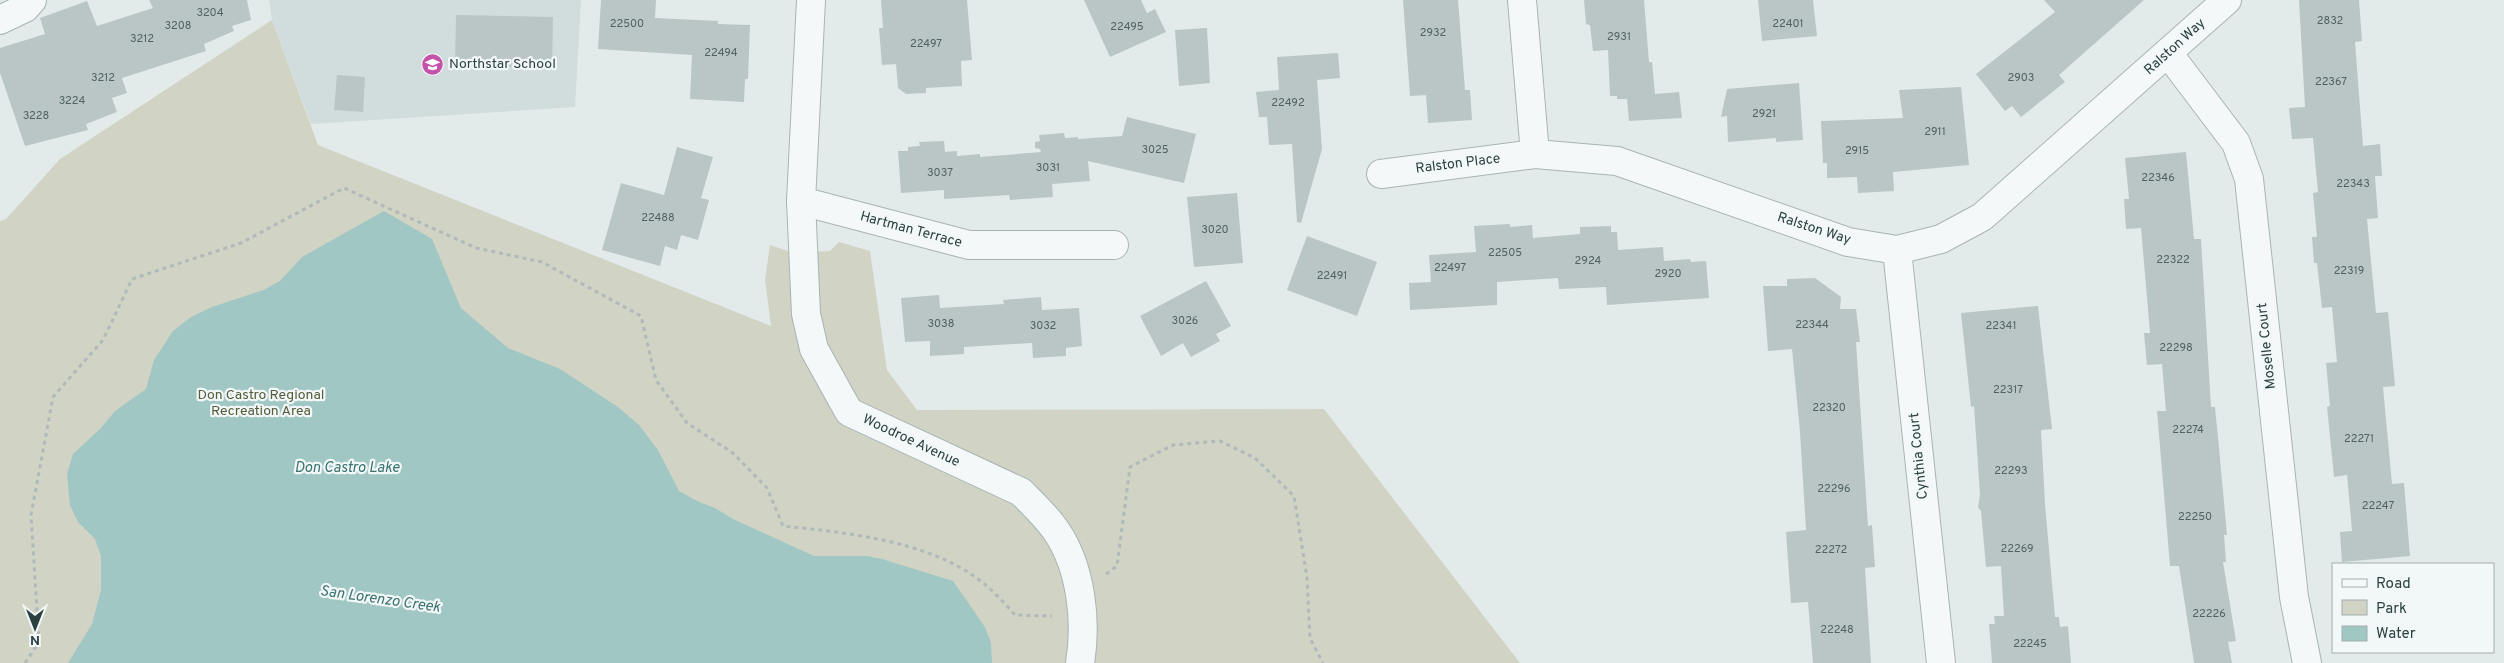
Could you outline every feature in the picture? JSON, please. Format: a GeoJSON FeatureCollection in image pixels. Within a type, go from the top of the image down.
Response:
{"type":"FeatureCollection","features":[{"type":"Feature","properties":{"kind":"street"},"geometry":{"type":"LineString","coordinates":[[0,20],[25,8],[32,0]]}},
{"type":"Feature","properties":{"kind":"street","name":"Woodroe Avenue"},"geometry":{"type":"LineString","coordinates":[[811,0],[801,201],[806,314],[814,349],[848,412],[1020,492],[1057,532],[1067,552],[1079,594],[1082,636],[1080,663]]}},
{"type":"Feature","properties":{"kind":"street"},"geometry":{"type":"LineString","coordinates":[[1522,0],[1535,154]]}},
{"type":"Feature","properties":{"kind":"street","name":"Ralston Way"},"geometry":{"type":"LineString","coordinates":[[1535,154],[1616,161],[1848,242],[1897,250],[1941,239],[1982,217],[2227,0]]}},
{"type":"Feature","properties":{"kind":"street","name":"Moselle Court"},"geometry":{"type":"LineString","coordinates":[[2168,52],[2236,143],[2249,179],[2294,597],[2307,663]]}},
{"type":"Feature","properties":{"kind":"street","name":"Ralston Place"},"geometry":{"type":"LineString","coordinates":[[1381,174],[1535,154]]}},
{"type":"Feature","properties":{"kind":"street","name":"Hartman Terrace"},"geometry":{"type":"LineString","coordinates":[[801,201],[968,245],[1114,245]]}},
{"type":"Feature","properties":{"kind":"street","name":"Cynthia Court"},"geometry":{"type":"LineString","coordinates":[[1897,250],[1940,663]]}},
{"type":"Feature","properties":{"kind":"path"},"geometry":{"type":"LineString","coordinates":[[25,663],[39,642],[31,515],[54,397],[103,340],[132,279],[242,243],[344,188],[476,248],[542,262],[641,316],[656,380],[687,423],[733,452],[767,488],[783,526],[853,534],[895,542],[951,563],[988,586],[1015,615],[1051,616],[1117,566],[1130,467],[1173,445],[1220,441],[1255,458],[1294,496],[1307,578],[1310,638],[1323,663]]}},
{"type":"Feature","properties":{"kind":"shaded area","name":"Northstar School"},"geometry":{"type":"Polygon","coordinates":[[[269,0],[581,0],[575,107],[311,124],[272,20],[269,0]]]}},
{"type":"Feature","properties":{"kind":"green space","name":"Don Castro Regional Recreation Area"},"geometry":{"type":"Polygon","coordinates":[[[272,20],[318,145],[771,326],[765,280],[770,245],[794,253],[830,251],[839,242],[870,251],[887,370],[917,410],[1324,409],[1520,663],[0,663],[0,221],[6,219],[60,159],[272,20]]]}},
{"type":"Feature","properties":{"kind":"water","name":"Don Castro Lake"},"geometry":{"type":"Polygon","coordinates":[[[384,211],[432,239],[461,308],[508,348],[560,369],[618,407],[639,425],[658,450],[679,491],[733,519],[814,556],[866,556],[882,559],[953,581],[985,627],[991,643],[992,663],[68,663],[92,624],[101,590],[101,556],[95,539],[78,522],[70,505],[67,474],[73,454],[101,428],[115,411],[146,389],[154,360],[173,331],[191,317],[212,307],[264,290],[280,281],[302,257],[384,211]]]}},
{"type":"Feature","properties":{"kind":"building"},"geometry":{"type":"Polygon","coordinates":[[[149,0],[247,0],[251,20],[232,26],[234,31],[204,44],[206,51],[122,78],[127,93],[112,98],[117,112],[86,124],[88,130],[25,146],[0,73],[0,48],[45,34],[40,18],[87,1],[97,26],[153,8],[149,0]]]}},
{"type":"Feature","properties":{"kind":"building"},"geometry":{"type":"Polygon","coordinates":[[[601,0],[656,0],[655,18],[718,21],[718,24],[750,25],[748,79],[745,79],[744,102],[690,99],[692,55],[598,49],[601,0]]]}},
{"type":"Feature","properties":{"kind":"building"},"geometry":{"type":"Polygon","coordinates":[[[881,0],[967,0],[972,60],[961,61],[962,86],[926,88],[926,93],[906,94],[898,88],[896,64],[882,65],[879,28],[883,28],[881,0]]]}},
{"type":"Feature","properties":{"kind":"building"},"geometry":{"type":"Polygon","coordinates":[[[1084,0],[1141,0],[1147,13],[1155,9],[1166,32],[1110,57],[1084,0]]]}},
{"type":"Feature","properties":{"kind":"building"},"geometry":{"type":"Polygon","coordinates":[[[1403,0],[1458,0],[1465,90],[1470,90],[1472,120],[1428,123],[1426,95],[1410,96],[1403,0]]]}},
{"type":"Feature","properties":{"kind":"building"},"geometry":{"type":"Polygon","coordinates":[[[1584,0],[1644,0],[1649,62],[1652,62],[1655,94],[1679,92],[1682,118],[1629,121],[1627,99],[1617,99],[1617,96],[1610,96],[1608,50],[1593,51],[1590,25],[1586,24],[1584,0]]]}},
{"type":"Feature","properties":{"kind":"building"},"geometry":{"type":"Polygon","coordinates":[[[1758,0],[1813,0],[1817,36],[1762,41],[1758,0]]]}},
{"type":"Feature","properties":{"kind":"building"},"geometry":{"type":"Polygon","coordinates":[[[2044,0],[2144,0],[2059,75],[2065,82],[2021,117],[2012,106],[2005,111],[1976,74],[2055,12],[2044,0]]]}},
{"type":"Feature","properties":{"kind":"building"},"geometry":{"type":"Polygon","coordinates":[[[2299,0],[2359,0],[2362,41],[2355,42],[2363,146],[2380,144],[2382,176],[2375,176],[2378,218],[2367,219],[2376,313],[2388,312],[2395,386],[2383,387],[2392,484],[2404,483],[2410,556],[2342,562],[2340,532],[2352,531],[2347,475],[2334,477],[2327,407],[2330,406],[2326,363],[2337,362],[2332,307],[2322,308],[2317,263],[2314,263],[2312,237],[2317,237],[2313,193],[2318,192],[2313,138],[2292,139],[2289,108],[2305,107],[2299,0]]]}},
{"type":"Feature","properties":{"kind":"building"},"geometry":{"type":"Polygon","coordinates":[[[456,15],[553,17],[552,68],[455,66],[456,15]]]}},
{"type":"Feature","properties":{"kind":"building"},"geometry":{"type":"Polygon","coordinates":[[[1207,28],[1210,83],[1179,86],[1175,30],[1207,28]]]}},
{"type":"Feature","properties":{"kind":"building"},"geometry":{"type":"Polygon","coordinates":[[[1338,53],[1340,78],[1317,80],[1322,149],[1301,223],[1297,222],[1292,144],[1269,145],[1267,117],[1259,117],[1256,92],[1279,90],[1277,57],[1338,53]]]}},
{"type":"Feature","properties":{"kind":"building"},"geometry":{"type":"Polygon","coordinates":[[[337,75],[365,77],[363,112],[334,110],[337,75]]]}},
{"type":"Feature","properties":{"kind":"building"},"geometry":{"type":"Polygon","coordinates":[[[1799,83],[1803,140],[1776,142],[1776,138],[1728,142],[1727,116],[1721,117],[1727,89],[1799,83]]]}},
{"type":"Feature","properties":{"kind":"building"},"geometry":{"type":"Polygon","coordinates":[[[1961,87],[1969,165],[1893,172],[1894,191],[1858,193],[1857,177],[1827,178],[1827,163],[1823,163],[1821,121],[1903,118],[1899,90],[1961,87]]]}},
{"type":"Feature","properties":{"kind":"building"},"geometry":{"type":"Polygon","coordinates":[[[1127,117],[1196,134],[1184,183],[1088,161],[1090,181],[1052,184],[1053,197],[1010,200],[1009,195],[944,199],[944,190],[901,193],[898,151],[908,151],[908,147],[920,146],[919,142],[944,141],[945,152],[957,151],[957,156],[980,154],[980,157],[1041,152],[1040,149],[1035,148],[1035,142],[1040,141],[1039,135],[1064,133],[1065,138],[1078,137],[1078,139],[1122,136],[1127,117]]]}},
{"type":"Feature","properties":{"kind":"building"},"geometry":{"type":"Polygon","coordinates":[[[677,147],[713,157],[701,198],[709,200],[698,240],[681,235],[677,250],[665,246],[660,266],[602,250],[621,183],[664,195],[677,147]]]}},
{"type":"Feature","properties":{"kind":"building"},"geometry":{"type":"Polygon","coordinates":[[[2186,152],[2194,239],[2201,239],[2211,407],[2215,407],[2227,535],[2224,535],[2226,562],[2223,562],[2236,641],[2228,642],[2232,663],[2194,663],[2179,566],[2170,566],[2157,411],[2166,411],[2162,364],[2147,365],[2144,333],[2150,333],[2141,228],[2126,229],[2124,199],[2129,199],[2125,158],[2186,152]]]}},
{"type":"Feature","properties":{"kind":"building"},"geometry":{"type":"Polygon","coordinates":[[[1237,193],[1243,263],[1194,267],[1187,197],[1237,193]]]}},
{"type":"Feature","properties":{"kind":"building"},"geometry":{"type":"Polygon","coordinates":[[[1510,224],[1510,227],[1532,225],[1533,238],[1580,234],[1580,227],[1611,226],[1611,232],[1617,232],[1618,250],[1663,247],[1664,261],[1690,259],[1691,262],[1706,261],[1709,298],[1607,305],[1606,287],[1559,289],[1558,278],[1497,282],[1497,305],[1410,310],[1409,283],[1431,282],[1429,255],[1476,252],[1474,226],[1510,224]]]}},
{"type":"Feature","properties":{"kind":"building"},"geometry":{"type":"Polygon","coordinates":[[[1307,236],[1377,262],[1357,316],[1287,290],[1307,236]]]}},
{"type":"Feature","properties":{"kind":"building"},"geometry":{"type":"Polygon","coordinates":[[[1815,278],[1841,297],[1840,309],[1856,309],[1860,342],[1856,342],[1868,526],[1872,525],[1875,567],[1865,568],[1871,663],[1813,663],[1808,602],[1791,603],[1786,532],[1806,530],[1800,432],[1792,349],[1768,351],[1763,286],[1787,286],[1787,279],[1815,278]]]}},
{"type":"Feature","properties":{"kind":"building"},"geometry":{"type":"Polygon","coordinates":[[[1206,281],[1231,326],[1216,334],[1220,341],[1191,357],[1183,343],[1161,356],[1140,316],[1206,281]]]}},
{"type":"Feature","properties":{"kind":"building"},"geometry":{"type":"Polygon","coordinates":[[[939,295],[940,308],[1004,304],[1003,300],[1041,297],[1042,310],[1079,308],[1082,346],[1066,348],[1066,356],[1033,358],[1032,343],[964,347],[964,354],[930,356],[930,341],[905,342],[901,298],[939,295]]]}},
{"type":"Feature","properties":{"kind":"building"},"geometry":{"type":"Polygon","coordinates":[[[2038,306],[2052,429],[2041,430],[2045,504],[2055,617],[2059,617],[2060,627],[2068,626],[2071,663],[1992,663],[1989,624],[1995,624],[1994,616],[2004,616],[2001,566],[1986,567],[1981,511],[1978,507],[1980,495],[1974,406],[1971,407],[1961,313],[2038,306]]]}},
{"type":"Feature","properties":{"kind":"place","name":"Northstar School"},"geometry":{"type":"Point","coordinates":[433,64]}},
{"type":"Feature","properties":{"kind":"water label","name":"San Lorenzo Creek"},"geometry":{"type":"Point","coordinates":[380,600]}}]}
